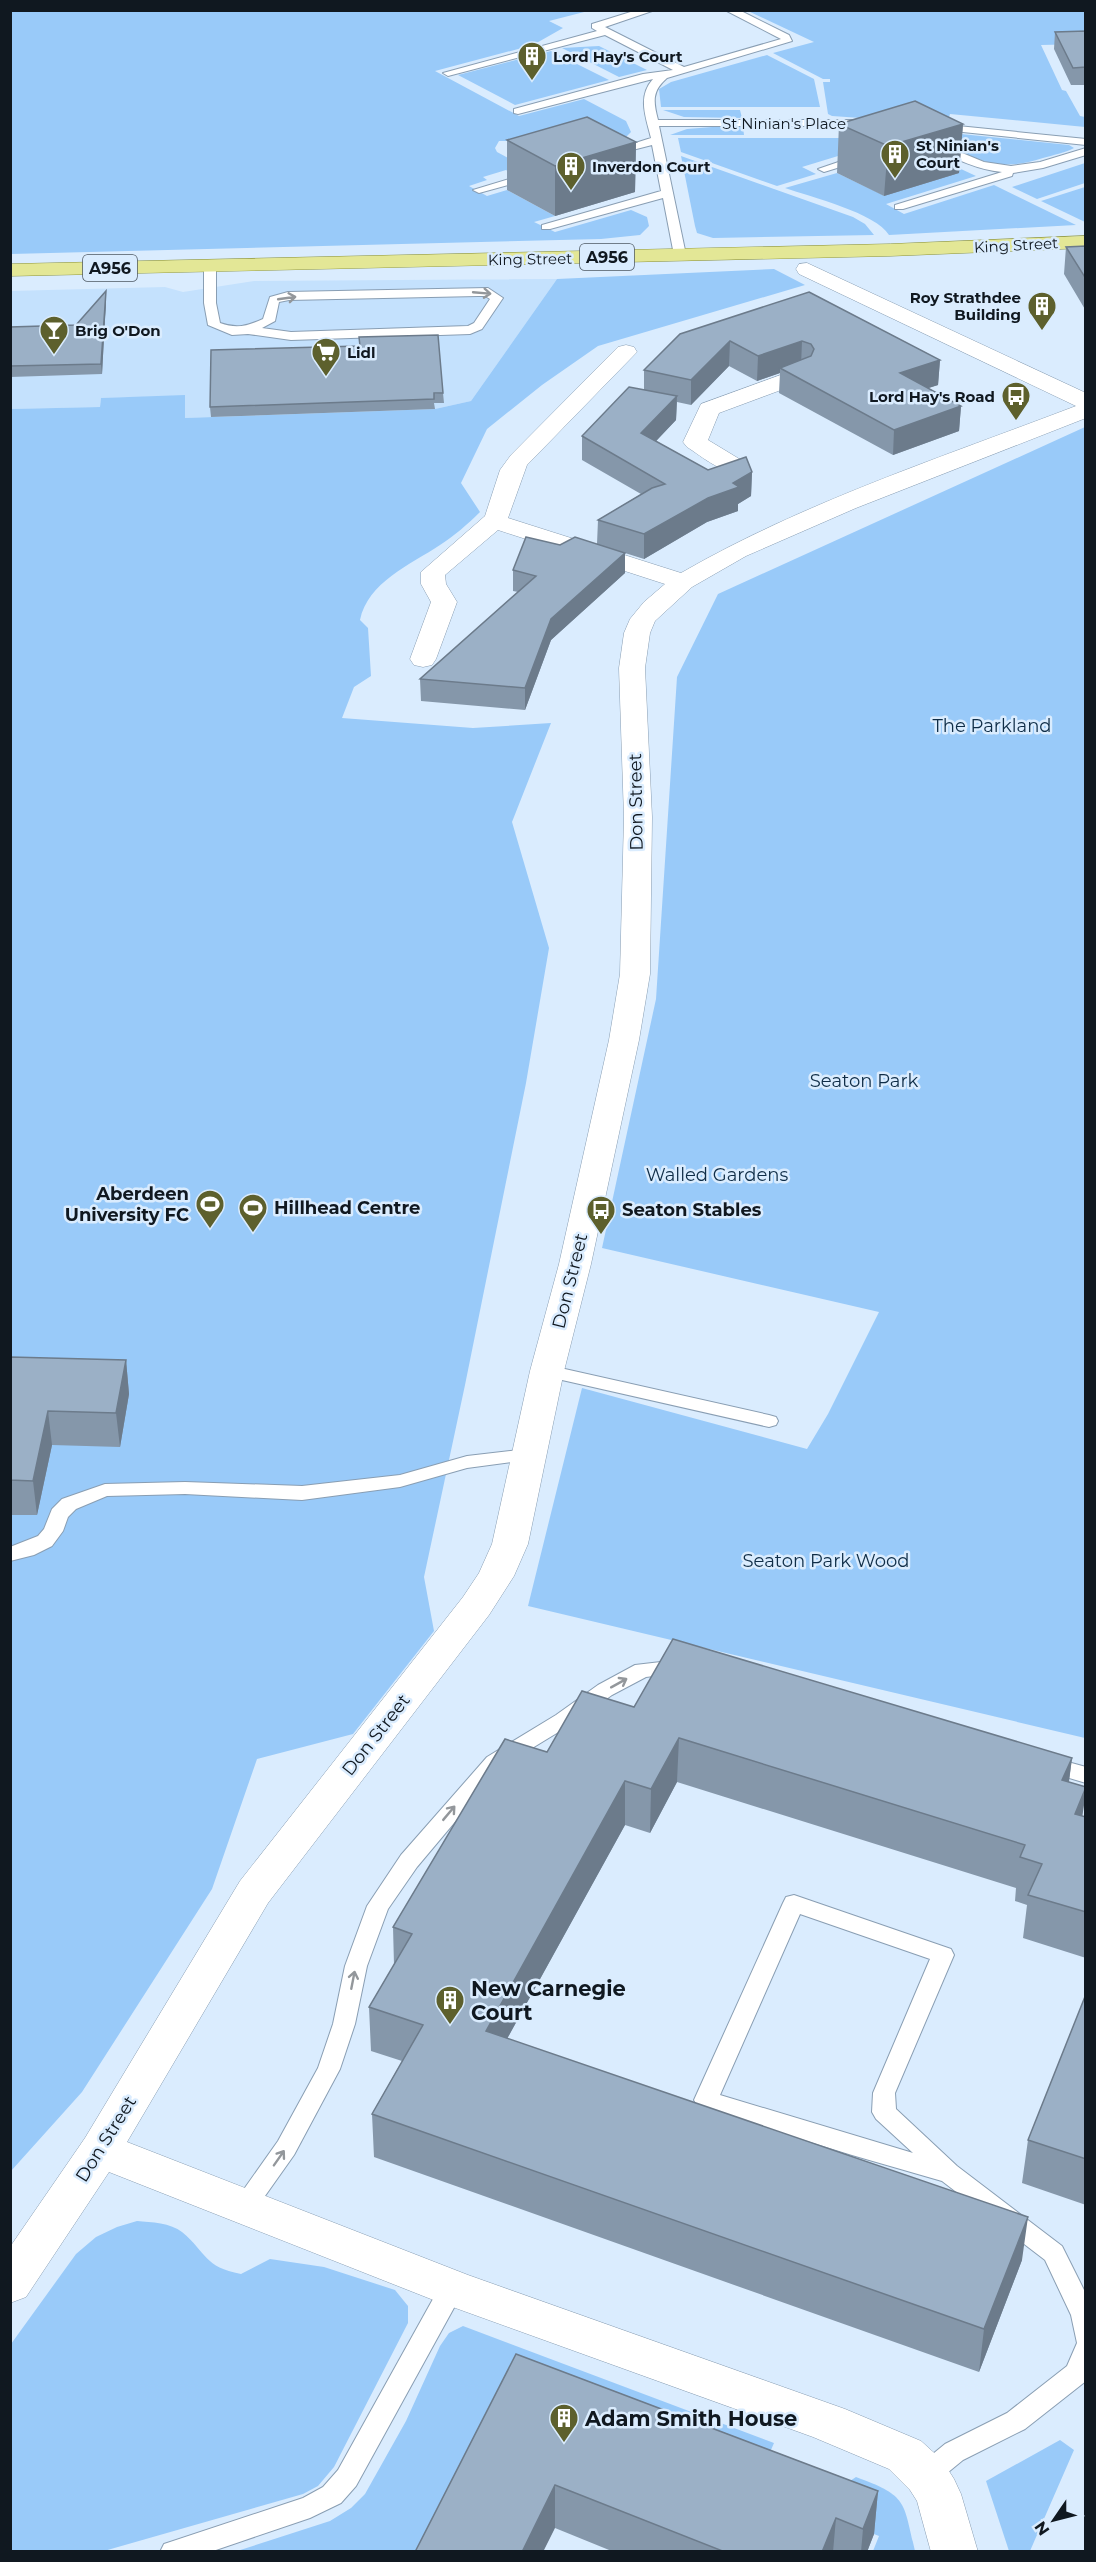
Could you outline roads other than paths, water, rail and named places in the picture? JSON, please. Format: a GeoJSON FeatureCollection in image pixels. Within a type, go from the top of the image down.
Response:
{"type":"FeatureCollection","features":[{"type":"Feature","properties":{"kind":"main road","name":"King Street"},"geometry":{"type":"LineString","coordinates":[[10,270],[680,255],[1086,242]]}},
{"type":"Feature","properties":{"kind":"street"},"geometry":{"type":"LineString","coordinates":[[807,269],[1086,402]]}},
{"type":"Feature","properties":{"kind":"street"},"geometry":{"type":"LineString","coordinates":[[423,659],[444,602],[432,584],[431,579],[434,572],[494,521],[512,470],[519,460],[538,439],[597,395],[626,352]]}},
{"type":"Feature","properties":{"kind":"street"},"geometry":{"type":"LineString","coordinates":[[733,465],[695,442],[693,415],[800,375]]}},
{"type":"Feature","properties":{"kind":"street","name":"Don Street"},"geometry":{"type":"LineString","coordinates":[[10,2284],[100,2150],[254,1892],[469,1615],[496,1576],[510,1545],[547,1371],[578,1253],[624,1040],[635,974],[638,817],[632,668],[637,633],[643,619],[653,607],[683,582],[737,551],[847,503],[1086,410]]}},
{"type":"Feature","properties":{"kind":"street"},"geometry":{"type":"LineString","coordinates":[[494,521],[683,582]]}},
{"type":"Feature","properties":{"kind":"street"},"geometry":{"type":"LineString","coordinates":[[100,2150],[452,2288],[829,2423],[905,2455],[926,2475],[938,2494],[955,2552]]}},
{"type":"Feature","properties":{"kind":"lane"},"geometry":{"type":"LineString","coordinates":[[650,10],[596,26],[677,72]]}},
{"type":"Feature","properties":{"kind":"lane"},"geometry":{"type":"LineString","coordinates":[[518,111],[643,77],[677,72],[787,41],[785,37],[729,10]]}},
{"type":"Feature","properties":{"kind":"lane"},"geometry":{"type":"LineString","coordinates":[[447,73],[604,32]]}},
{"type":"Feature","properties":{"kind":"lane"},"geometry":{"type":"LineString","coordinates":[[677,72],[656,81],[648,93],[680,255]]}},
{"type":"Feature","properties":{"kind":"lane","name":"St Ninian's Place"},"geometry":{"type":"LineString","coordinates":[[653,123],[876,123]]}},
{"type":"Feature","properties":{"kind":"lane"},"geometry":{"type":"LineString","coordinates":[[923,126],[1086,142]]}},
{"type":"Feature","properties":{"kind":"lane"},"geometry":{"type":"LineString","coordinates":[[924,139],[986,168],[1007,171],[1024,169]]}},
{"type":"Feature","properties":{"kind":"lane"},"geometry":{"type":"LineString","coordinates":[[601,155],[656,140]]}},
{"type":"Feature","properties":{"kind":"lane"},"geometry":{"type":"LineString","coordinates":[[899,207],[1086,151]]}},
{"type":"Feature","properties":{"kind":"lane"},"geometry":{"type":"LineString","coordinates":[[824,169],[868,156]]}},
{"type":"Feature","properties":{"kind":"lane"},"geometry":{"type":"LineString","coordinates":[[479,190],[545,171]]}},
{"type":"Feature","properties":{"kind":"lane"},"geometry":{"type":"LineString","coordinates":[[546,227],[668,193]]}},
{"type":"Feature","properties":{"kind":"lane"},"geometry":{"type":"LineString","coordinates":[[210,266],[210,303],[214,325],[232,331],[248,330],[291,336],[470,330],[478,326],[497,298],[488,292],[288,296],[274,300],[269,321],[248,330]]}},
{"type":"Feature","properties":{"kind":"lane"},"geometry":{"type":"LineString","coordinates":[[547,1371],[769,1421]]}},
{"type":"Feature","properties":{"kind":"lane"},"geometry":{"type":"LineString","coordinates":[[10,1554],[27,1550],[45,1541],[53,1531],[59,1514],[69,1504],[105,1490],[185,1488],[302,1493],[400,1481],[467,1462],[528,1455]]}},
{"type":"Feature","properties":{"kind":"lane"},"geometry":{"type":"LineString","coordinates":[[245,2206],[286,2148],[329,2069],[344,2024],[356,1966],[378,1906],[409,1861],[494,1762],[563,1720],[605,1690],[642,1670],[694,1666]]}},
{"type":"Feature","properties":{"kind":"lane"},"geometry":{"type":"LineString","coordinates":[[1029,1759],[1086,1775]]}},
{"type":"Feature","properties":{"kind":"lane"},"geometry":{"type":"LineString","coordinates":[[949,2172],[852,2146],[706,2100],[794,1903],[943,1955],[884,2093],[884,2112],[949,2172],[1054,2253],[1083,2315],[1086,2336]]}},
{"type":"Feature","properties":{"kind":"lane"},"geometry":{"type":"LineString","coordinates":[[173,2552],[310,2507],[332,2495],[347,2478],[452,2288]]}},
{"type":"Feature","properties":{"kind":"lane"},"geometry":{"type":"LineString","coordinates":[[926,2475],[954,2452],[1016,2421],[1077,2373],[1086,2350]]}},
{"type":"Feature","properties":{"kind":"place","name":"Lord Hay's Court"},"geometry":{"type":"Point","coordinates":[532,82]}},
{"type":"Feature","properties":{"kind":"place","name":"St Ninian's Court"},"geometry":{"type":"Point","coordinates":[895,180]}},
{"type":"Feature","properties":{"kind":"place","name":"Inverdon Court"},"geometry":{"type":"Point","coordinates":[571,192]}},
{"type":"Feature","properties":{"kind":"place","name":"Roy Strathdee Building"},"geometry":{"type":"Point","coordinates":[1042,332]}},
{"type":"Feature","properties":{"kind":"place","name":"Brig O'Don"},"geometry":{"type":"Point","coordinates":[54,356]}},
{"type":"Feature","properties":{"kind":"place","name":"Lidl"},"geometry":{"type":"Point","coordinates":[326,378]}},
{"type":"Feature","properties":{"kind":"place","name":"Lord Hay's Road"},"geometry":{"type":"Point","coordinates":[1016,422]}},
{"type":"Feature","properties":{"kind":"place","name":"Aberdeen University FC"},"geometry":{"type":"Point","coordinates":[210,1230]}},
{"type":"Feature","properties":{"kind":"place","name":"Hillhead Centre"},"geometry":{"type":"Point","coordinates":[253,1234]}},
{"type":"Feature","properties":{"kind":"place","name":"Seaton Stables"},"geometry":{"type":"Point","coordinates":[601,1236]}},
{"type":"Feature","properties":{"kind":"place","name":"New Carnegie Court"},"geometry":{"type":"Point","coordinates":[450,2026]}},
{"type":"Feature","properties":{"kind":"place","name":"Adam Smith House"},"geometry":{"type":"Point","coordinates":[564,2444]}},
{"type":"Feature","properties":{"kind":"park label","name":"The Parkland"},"geometry":{"type":"Point","coordinates":[992,726]}},
{"type":"Feature","properties":{"kind":"park label","name":"Seaton Park"},"geometry":{"type":"Point","coordinates":[864,1081]}},
{"type":"Feature","properties":{"kind":"park label","name":"Walled Gardens"},"geometry":{"type":"Point","coordinates":[717,1175]}},
{"type":"Feature","properties":{"kind":"park label","name":"Seaton Park Wood"},"geometry":{"type":"Point","coordinates":[826,1561]}}]}
